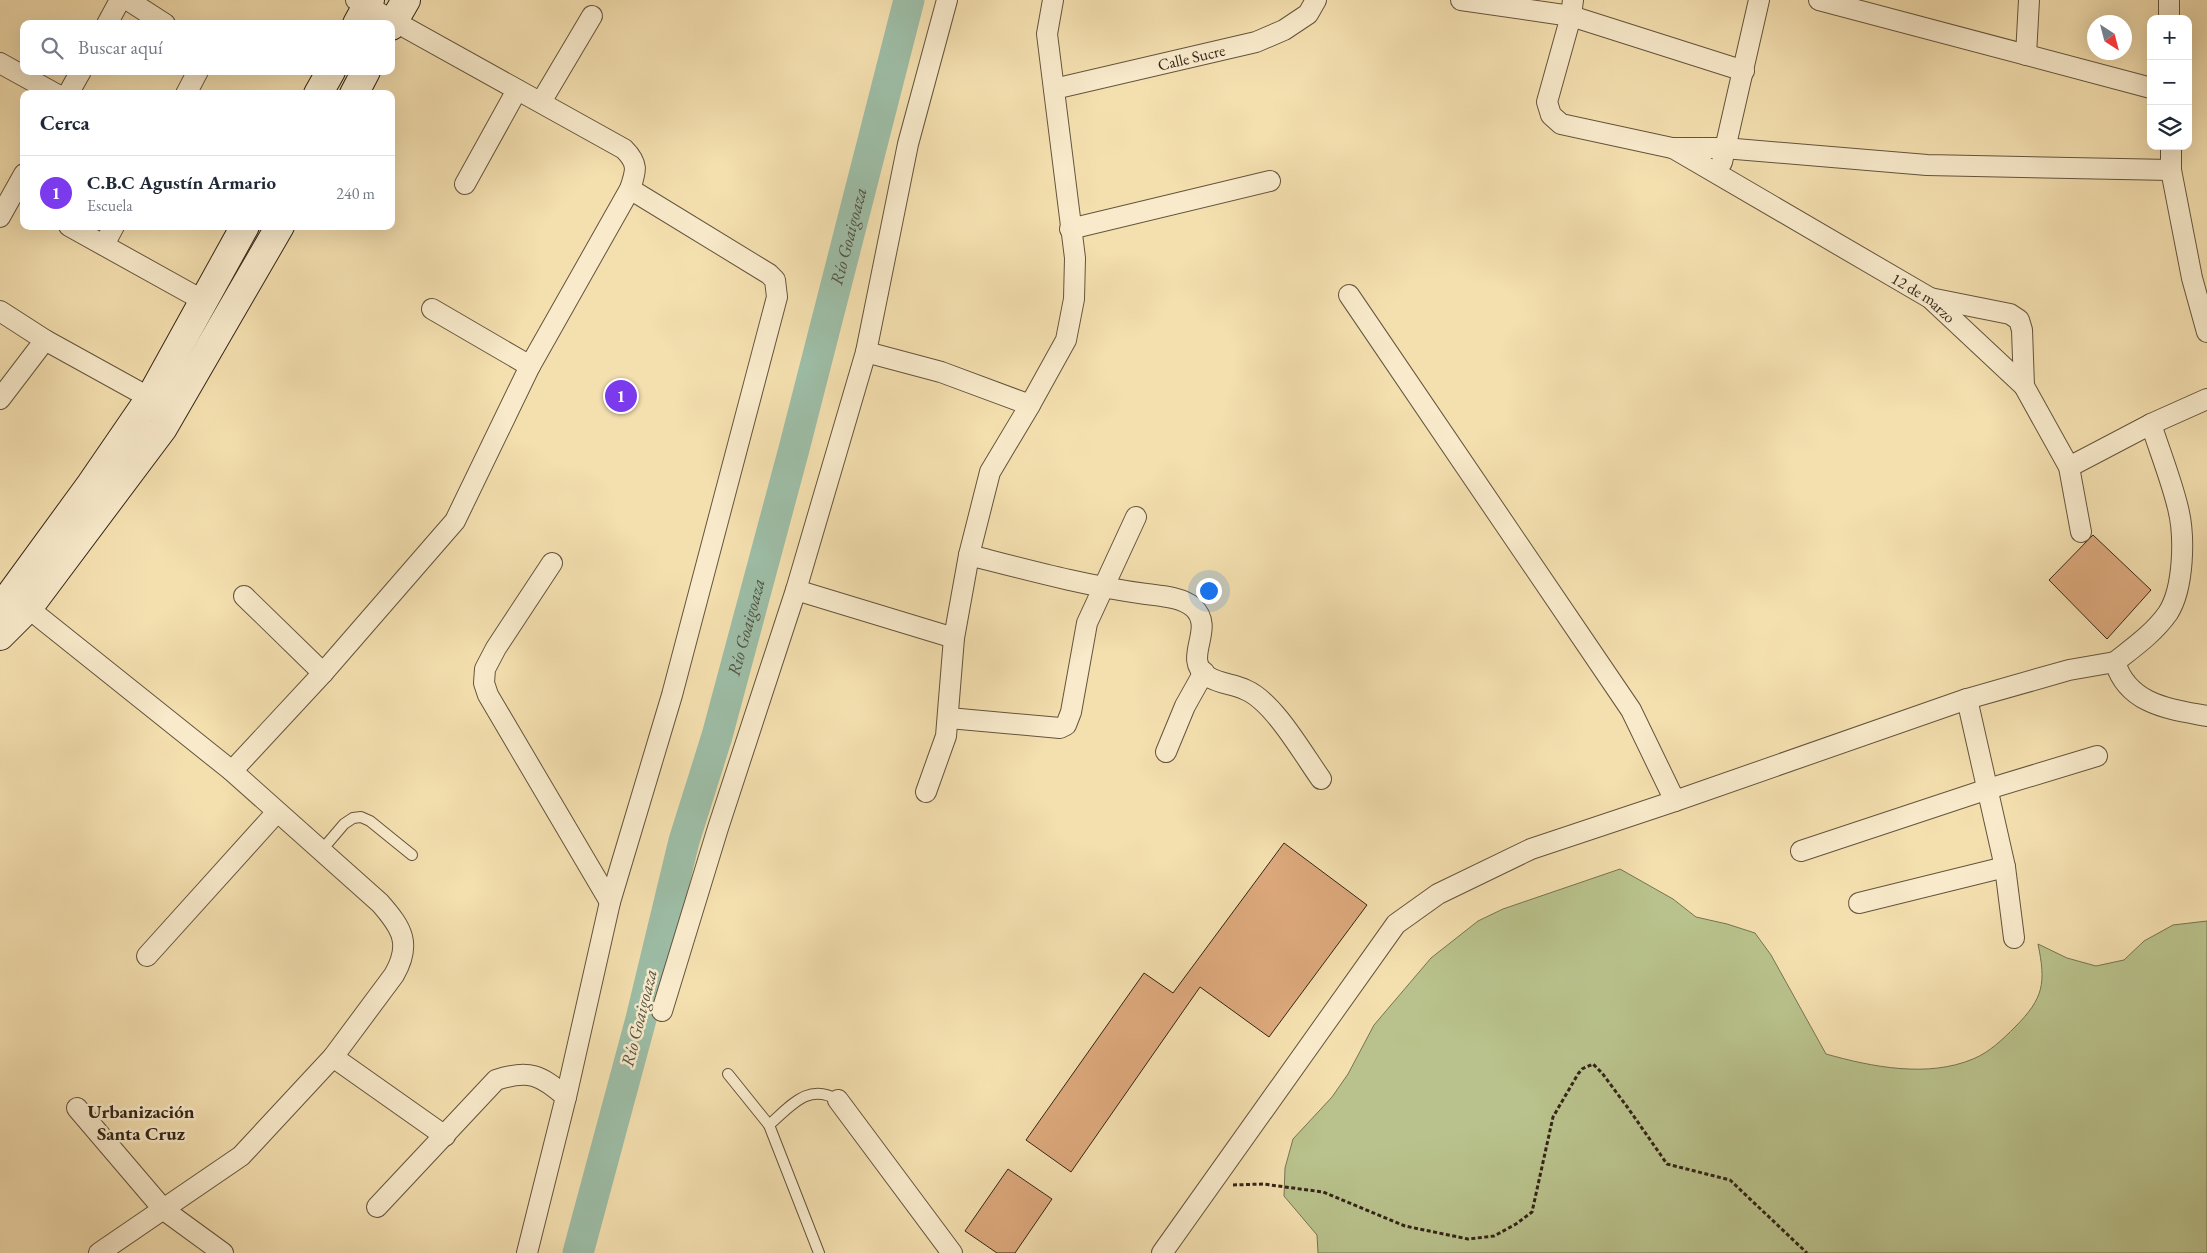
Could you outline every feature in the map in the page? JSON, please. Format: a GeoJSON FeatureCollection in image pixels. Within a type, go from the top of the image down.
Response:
{"type":"FeatureCollection","features":[{"type":"Feature","properties":{"kind":"main road"},"geometry":{"type":"LineString","coordinates":[[320,90],[328,75]]}},
{"type":"Feature","properties":{"kind":"main road"},"geometry":{"type":"LineString","coordinates":[[356,90],[364,75]]}},
{"type":"Feature","properties":{"kind":"main road"},"geometry":{"type":"LineString","coordinates":[[0,636],[13,602],[150,398],[243,230]]}},
{"type":"Feature","properties":{"kind":"main road"},"geometry":{"type":"LineString","coordinates":[[13,602],[163,428],[278,230]]}},
{"type":"Feature","properties":{"kind":"street"},"geometry":{"type":"LineString","coordinates":[[109,20],[120,0]]}},
{"type":"Feature","properties":{"kind":"street"},"geometry":{"type":"LineString","coordinates":[[128,0],[158,20]]}},
{"type":"Feature","properties":{"kind":"street"},"geometry":{"type":"LineString","coordinates":[[662,1011],[718,828],[796,590],[866,352],[908,144],[947,0]]}},
{"type":"Feature","properties":{"kind":"street"},"geometry":{"type":"LineString","coordinates":[[926,792],[946,736],[949,718],[954,638],[969,555],[990,472],[1066,340],[1074,299],[1075,258],[1047,34],[1053,0]]}},
{"type":"Feature","properties":{"kind":"street","name":"Calle Sucre"},"geometry":{"type":"LineString","coordinates":[[1054,89],[1256,42],[1284,30],[1308,14],[1316,0]]}},
{"type":"Feature","properties":{"kind":"street"},"geometry":{"type":"LineString","coordinates":[[1461,0],[1572,8],[1744,71]]}},
{"type":"Feature","properties":{"kind":"street"},"geometry":{"type":"LineString","coordinates":[[1719,176],[1759,0]]}},
{"type":"Feature","properties":{"kind":"street"},"geometry":{"type":"LineString","coordinates":[[1819,0],[1851,3],[2026,55],[2147,87]]}},
{"type":"Feature","properties":{"kind":"street"},"geometry":{"type":"LineString","coordinates":[[2026,55],[2029,0]]}},
{"type":"Feature","properties":{"kind":"street"},"geometry":{"type":"LineString","coordinates":[[2169,0],[2169,15]]}},
{"type":"Feature","properties":{"kind":"street"},"geometry":{"type":"LineString","coordinates":[[232,771],[323,673],[455,521],[530,366],[630,189],[635,173],[633,157],[624,148],[517,90],[397,16],[362,7]]}},
{"type":"Feature","properties":{"kind":"street"},"geometry":{"type":"LineString","coordinates":[[1572,8],[1547,102],[1551,115],[1561,124],[1672,148],[1724,148],[1927,164],[2171,170]]}},
{"type":"Feature","properties":{"kind":"street"},"geometry":{"type":"LineString","coordinates":[[541,102],[592,16]]}},
{"type":"Feature","properties":{"kind":"street"},"geometry":{"type":"LineString","coordinates":[[0,62],[20,73]]}},
{"type":"Feature","properties":{"kind":"street"},"geometry":{"type":"LineString","coordinates":[[23,75],[49,90]]}},
{"type":"Feature","properties":{"kind":"street"},"geometry":{"type":"LineString","coordinates":[[70,90],[79,75]]}},
{"type":"Feature","properties":{"kind":"street"},"geometry":{"type":"LineString","coordinates":[[188,90],[196,75]]}},
{"type":"Feature","properties":{"kind":"street"},"geometry":{"type":"LineString","coordinates":[[465,184],[517,90]]}},
{"type":"Feature","properties":{"kind":"street","name":"12 de marzo"},"geometry":{"type":"LineString","coordinates":[[1672,148],[1930,298],[2024,386],[2068,467],[2081,532]]}},
{"type":"Feature","properties":{"kind":"street"},"geometry":{"type":"LineString","coordinates":[[2171,150],[2171,170],[2192,278],[2207,332]]}},
{"type":"Feature","properties":{"kind":"street"},"geometry":{"type":"LineString","coordinates":[[0,217],[20,181]]}},
{"type":"Feature","properties":{"kind":"street"},"geometry":{"type":"LineString","coordinates":[[1070,228],[1270,181]]}},
{"type":"Feature","properties":{"kind":"street"},"geometry":{"type":"LineString","coordinates":[[527,1253],[566,1097],[610,902],[672,695],[777,297],[775,280],[769,274],[630,189]]}},
{"type":"Feature","properties":{"kind":"street"},"geometry":{"type":"LineString","coordinates":[[76,230],[204,301]]}},
{"type":"Feature","properties":{"kind":"street"},"geometry":{"type":"LineString","coordinates":[[104,246],[112,230]]}},
{"type":"Feature","properties":{"kind":"street"},"geometry":{"type":"LineString","coordinates":[[1349,296],[1631,710],[1675,801]]}},
{"type":"Feature","properties":{"kind":"street"},"geometry":{"type":"LineString","coordinates":[[1930,298],[2010,314],[2019,320],[2022,330],[2024,386]]}},
{"type":"Feature","properties":{"kind":"street"},"geometry":{"type":"LineString","coordinates":[[432,309],[530,366]]}},
{"type":"Feature","properties":{"kind":"street"},"geometry":{"type":"LineString","coordinates":[[0,311],[45,340],[150,398]]}},
{"type":"Feature","properties":{"kind":"street"},"geometry":{"type":"LineString","coordinates":[[0,399],[45,340]]}},
{"type":"Feature","properties":{"kind":"street"},"geometry":{"type":"LineString","coordinates":[[866,352],[941,372],[1030,405]]}},
{"type":"Feature","properties":{"kind":"street"},"geometry":{"type":"LineString","coordinates":[[2068,467],[2151,424],[2207,399]]}},
{"type":"Feature","properties":{"kind":"street"},"geometry":{"type":"LineString","coordinates":[[1162,1253],[1396,924],[1438,894],[1531,848],[1675,801],[1967,699],[2069,670],[2115,662],[2151,632],[2169,611],[2177,591],[2183,563],[2179,509],[2151,424]]}},
{"type":"Feature","properties":{"kind":"street"},"geometry":{"type":"LineString","coordinates":[[949,718],[1060,728],[1066,725],[1071,712],[1087,623],[1136,517]]}},
{"type":"Feature","properties":{"kind":"street"},"geometry":{"type":"LineString","coordinates":[[969,555],[1102,588],[1170,598],[1192,606],[1198,612],[1204,624],[1197,655],[1200,667],[1204,672],[1228,685],[1246,690],[1262,701],[1280,721],[1321,779]]}},
{"type":"Feature","properties":{"kind":"street"},"geometry":{"type":"LineString","coordinates":[[552,563],[496,648],[486,669],[484,682],[488,695],[610,902]]}},
{"type":"Feature","properties":{"kind":"street"},"geometry":{"type":"LineString","coordinates":[[796,590],[954,638]]}},
{"type":"Feature","properties":{"kind":"street"},"geometry":{"type":"LineString","coordinates":[[244,596],[323,673]]}},
{"type":"Feature","properties":{"kind":"street"},"geometry":{"type":"LineString","coordinates":[[13,602],[232,771],[380,903],[398,928],[404,944],[402,961],[394,974],[332,1057],[241,1156],[99,1253]]}},
{"type":"Feature","properties":{"kind":"street"},"geometry":{"type":"LineString","coordinates":[[2115,662],[2123,680],[2138,696],[2157,706],[2207,716]]}},
{"type":"Feature","properties":{"kind":"street"},"geometry":{"type":"LineString","coordinates":[[1166,752],[1185,706],[1204,672]]}},
{"type":"Feature","properties":{"kind":"street"},"geometry":{"type":"LineString","coordinates":[[1967,699],[2005,867],[2014,938]]}},
{"type":"Feature","properties":{"kind":"street"},"geometry":{"type":"LineString","coordinates":[[1801,851],[1988,789],[2097,756]]}},
{"type":"Feature","properties":{"kind":"street"},"geometry":{"type":"LineString","coordinates":[[147,956],[278,812]]}},
{"type":"Feature","properties":{"kind":"street"},"geometry":{"type":"LineString","coordinates":[[1859,903],[2005,867]]}},
{"type":"Feature","properties":{"kind":"street"},"geometry":{"type":"LineString","coordinates":[[332,1057],[444,1136]]}},
{"type":"Feature","properties":{"kind":"street"},"geometry":{"type":"LineString","coordinates":[[377,1207],[496,1080],[514,1074],[530,1075],[547,1080],[566,1097]]}},
{"type":"Feature","properties":{"kind":"street"},"geometry":{"type":"LineString","coordinates":[[838,1100],[952,1253]]}},
{"type":"Feature","properties":{"kind":"street"},"geometry":{"type":"LineString","coordinates":[[78,1108],[164,1210],[223,1253]]}},
{"type":"Feature","properties":{"kind":"lane"},"geometry":{"type":"LineString","coordinates":[[321,851],[344,824],[353,818],[361,817],[370,821],[412,855]]}},
{"type":"Feature","properties":{"kind":"lane"},"geometry":{"type":"LineString","coordinates":[[728,1074],[769,1125],[819,1253]]}},
{"type":"Feature","properties":{"kind":"lane"},"geometry":{"type":"LineString","coordinates":[[769,1125],[807,1094],[827,1094],[838,1100]]}},
{"type":"Feature","properties":{"kind":"path"},"geometry":{"type":"LineString","coordinates":[[1210,1186],[1263,1184],[1323,1192],[1405,1226],[1468,1239],[1494,1236],[1516,1224],[1532,1212],[1553,1117],[1578,1074],[1582,1069],[1593,1064],[1618,1094],[1666,1164],[1730,1180],[1807,1253]]}},
{"type":"Feature","properties":{"kind":"green space"},"geometry":{"type":"Polygon","coordinates":[[[1620,869],[1673,899],[1696,917],[1755,933],[1771,955],[1826,1054],[1862,1063],[1900,1068],[1938,1068],[1956,1065],[1979,1056],[2001,1041],[2025,1017],[2037,998],[2042,980],[2038,944],[2067,958],[2096,966],[2124,960],[2144,941],[2173,925],[2207,921],[2207,1253],[1318,1253],[1317,1235],[1284,1196],[1285,1168],[1293,1139],[1332,1097],[1348,1074],[1374,1025],[1431,958],[1478,921],[1503,909],[1620,869]]]}},
{"type":"Feature","properties":{"kind":"building"},"geometry":{"type":"Polygon","coordinates":[[[2093,535],[2151,590],[2107,639],[2049,580],[2093,535]]]}},
{"type":"Feature","properties":{"kind":"building"},"geometry":{"type":"Polygon","coordinates":[[[1284,843],[1367,905],[1269,1037],[1200,987],[1071,1172],[1026,1140],[1144,973],[1173,993],[1284,843]]]}},
{"type":"Feature","properties":{"kind":"building"},"geometry":{"type":"Polygon","coordinates":[[[1008,1169],[1052,1199],[1015,1253],[997,1253],[965,1231],[1008,1169]]]}},
{"type":"Feature","properties":{"kind":"waterway","name":"Río Goaigoaza"},"geometry":{"type":"LineString","coordinates":[[578,1253],[641,1019],[684,841],[717,736],[794,449],[909,0]]}},
{"type":"Feature","properties":{"kind":"place","name":"C.B.C Agustín Armario"},"geometry":{"type":"Point","coordinates":[621,396]}},
{"type":"Feature","properties":{"kind":"district","name":"Urbanización Santa Cruz"},"geometry":{"type":"Point","coordinates":[141,1122]}}]}
